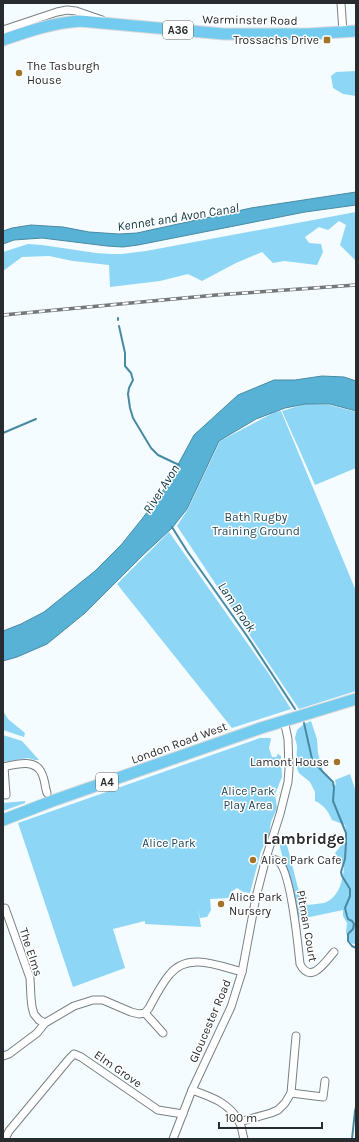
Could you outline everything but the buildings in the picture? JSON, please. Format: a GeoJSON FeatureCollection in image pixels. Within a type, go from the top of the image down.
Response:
{"type":"FeatureCollection","features":[{"type":"Feature","properties":{"kind":"highway","name":"Warminster Road"},"geometry":{"type":"LineString","coordinates":[[3,40],[38,28],[62,22],[80,21],[224,34],[308,34],[356,31]]}},
{"type":"Feature","properties":{"kind":"highway","name":"London Road West"},"geometry":{"type":"LineString","coordinates":[[3,820],[43,804],[51,796],[284,720],[356,699]]}},
{"type":"Feature","properties":{"kind":"street"},"geometry":{"type":"LineString","coordinates":[[341,3],[343,32]]}},
{"type":"Feature","properties":{"kind":"street"},"geometry":{"type":"LineString","coordinates":[[3,30],[67,10],[76,11],[101,19],[104,23]]}},
{"type":"Feature","properties":{"kind":"street","name":"Gloucester Road"},"geometry":{"type":"LineString","coordinates":[[173,1139],[192,1090],[230,1007],[242,972],[256,897],[288,782],[288,739],[284,720]]}},
{"type":"Feature","properties":{"kind":"street"},"geometry":{"type":"LineString","coordinates":[[6,795],[3,767],[28,763],[38,767],[43,775],[51,796]]}},
{"type":"Feature","properties":{"kind":"street","name":"Pitman Court"},"geometry":{"type":"LineString","coordinates":[[266,858],[279,861],[290,888],[300,964],[307,972],[312,973],[318,970],[334,952]]}},
{"type":"Feature","properties":{"kind":"street","name":"The Elms"},"geometry":{"type":"LineString","coordinates":[[5,908],[30,978],[30,998],[34,1014],[39,1020],[45,1023]]}},
{"type":"Feature","properties":{"kind":"street"},"geometry":{"type":"LineString","coordinates":[[3,1056],[8,1054],[36,1033],[45,1023],[74,1006],[93,1000],[103,1000],[139,1014],[145,1013],[169,974],[186,962],[205,963],[242,972]]}},
{"type":"Feature","properties":{"kind":"street"},"geometry":{"type":"LineString","coordinates":[[145,1013],[163,1034]]}},
{"type":"Feature","properties":{"kind":"street"},"geometry":{"type":"LineString","coordinates":[[240,1122],[271,1113],[278,1110],[285,1103],[291,1093],[296,1036]]}},
{"type":"Feature","properties":{"kind":"street","name":"Elm Grove"},"geometry":{"type":"LineString","coordinates":[[4,1139],[9,1131],[74,1054],[81,1057],[158,1110],[183,1114]]}},
{"type":"Feature","properties":{"kind":"street"},"geometry":{"type":"LineString","coordinates":[[291,1093],[323,1097],[325,1081]]}},
{"type":"Feature","properties":{"kind":"street"},"geometry":{"type":"LineString","coordinates":[[192,1090],[216,1099],[225,1105],[240,1122],[244,1139]]}},
{"type":"Feature","properties":{"kind":"green space"},"geometry":{"type":"Polygon","coordinates":[[[356,71],[356,96],[343,94],[333,88],[331,76],[336,72],[356,71]]]}},
{"type":"Feature","properties":{"kind":"green space"},"geometry":{"type":"Polygon","coordinates":[[[356,212],[356,261],[340,245],[346,225],[339,221],[328,230],[319,227],[305,237],[309,243],[321,244],[323,252],[317,265],[284,261],[273,263],[262,252],[236,263],[202,281],[188,274],[160,281],[110,287],[109,265],[73,261],[49,256],[22,257],[3,271],[3,252],[28,244],[96,253],[122,254],[146,251],[356,212]]]}},
{"type":"Feature","properties":{"kind":"green space"},"geometry":{"type":"Polygon","coordinates":[[[305,404],[330,405],[356,412],[356,468],[315,485],[282,411],[305,404]]]}},
{"type":"Feature","properties":{"kind":"green space","name":"Bath Rugby Training Ground"},"geometry":{"type":"Polygon","coordinates":[[[281,411],[356,591],[356,691],[299,709],[177,526],[188,509],[220,441],[275,412],[281,411]]]}},
{"type":"Feature","properties":{"kind":"green space"},"geometry":{"type":"Polygon","coordinates":[[[169,532],[269,674],[291,709],[232,728],[117,584],[169,532]]]}},
{"type":"Feature","properties":{"kind":"green space"},"geometry":{"type":"Polygon","coordinates":[[[3,711],[8,719],[25,733],[24,737],[3,730],[3,711]]]}},
{"type":"Feature","properties":{"kind":"green space"},"geometry":{"type":"Polygon","coordinates":[[[311,721],[317,739],[318,753],[323,771],[333,784],[336,785],[335,780],[350,774],[356,792],[356,945],[349,942],[346,932],[347,923],[343,916],[343,910],[305,918],[298,917],[279,842],[281,838],[286,841],[302,901],[308,905],[320,904],[329,901],[337,893],[343,877],[344,867],[335,853],[347,836],[345,825],[332,820],[321,804],[315,801],[315,792],[310,782],[299,773],[296,766],[297,746],[295,738],[297,730],[304,724],[311,721]]]}},
{"type":"Feature","properties":{"kind":"green space"},"geometry":{"type":"Polygon","coordinates":[[[3,735],[22,741],[39,760],[28,758],[3,762],[3,735]]]}},
{"type":"Feature","properties":{"kind":"green space","name":"Alice Park"},"geometry":{"type":"Polygon","coordinates":[[[260,738],[271,739],[269,748],[272,757],[276,757],[278,754],[281,756],[282,777],[275,794],[277,808],[271,822],[269,835],[261,851],[250,893],[243,892],[237,888],[231,892],[228,898],[210,899],[211,910],[207,917],[200,918],[198,908],[201,927],[145,924],[145,921],[113,929],[125,968],[73,987],[18,823],[260,738]]]}},
{"type":"Feature","properties":{"kind":"green space"},"geometry":{"type":"Polygon","coordinates":[[[25,801],[25,803],[3,811],[3,803],[25,801]]]}},
{"type":"Feature","properties":{"kind":"shaded area"},"geometry":{"type":"Polygon","coordinates":[[[356,192],[356,205],[305,212],[138,245],[123,247],[107,246],[42,238],[14,240],[3,244],[3,231],[31,225],[63,227],[89,232],[119,234],[137,233],[251,208],[356,192]]]}},
{"type":"Feature","properties":{"kind":"shaded area"},"geometry":{"type":"Polygon","coordinates":[[[322,376],[344,377],[356,381],[356,411],[330,404],[305,404],[285,408],[256,419],[219,441],[187,509],[172,528],[85,613],[47,644],[17,657],[3,661],[3,631],[21,624],[44,612],[95,571],[121,545],[167,485],[194,435],[238,395],[274,380],[295,380],[322,376]]]}},
{"type":"Feature","properties":{"kind":"waterway","name":"River Avon"},"geometry":{"type":"LineString","coordinates":[[119,326],[125,353],[125,366],[131,373],[133,380],[128,394],[133,418],[151,448],[158,455],[179,465]]}},
{"type":"Feature","properties":{"kind":"waterway"},"geometry":{"type":"LineString","coordinates":[[3,433],[36,419]]}},
{"type":"Feature","properties":{"kind":"waterway","name":"Lam Brook"},"geometry":{"type":"LineString","coordinates":[[172,527],[295,709]]}},
{"type":"Feature","properties":{"kind":"waterway","name":"Lam Brook"},"geometry":{"type":"LineString","coordinates":[[304,723],[312,759],[333,782],[333,801],[346,833],[345,859],[341,872],[350,889],[350,896],[345,908],[348,919],[354,924],[353,929],[348,934],[348,941],[356,948]]}},
{"type":"Feature","properties":{"kind":"waterway","name":"Lam Brook"},"geometry":{"type":"LineString","coordinates":[[352,1139],[356,1107]]}},
{"type":"Feature","properties":{"kind":"railway"},"geometry":{"type":"LineString","coordinates":[[3,315],[216,295],[356,285]]}},
{"type":"Feature","properties":{"kind":"place","name":"Trossachs Drive"},"geometry":{"type":"Point","coordinates":[327,40]}},
{"type":"Feature","properties":{"kind":"place","name":"The Tasburgh House"},"geometry":{"type":"Point","coordinates":[19,73]}},
{"type":"Feature","properties":{"kind":"place","name":"Lamont House"},"geometry":{"type":"Point","coordinates":[337,762]}},
{"type":"Feature","properties":{"kind":"place","name":"Alice Park Cafe"},"geometry":{"type":"Point","coordinates":[253,860]}},
{"type":"Feature","properties":{"kind":"place","name":"Alice Park Nursery"},"geometry":{"type":"Point","coordinates":[221,904]}},
{"type":"Feature","properties":{"kind":"district","name":"Lambridge"},"geometry":{"type":"Point","coordinates":[304,838]}},
{"type":"Feature","properties":{"kind":"water label","name":"Kennet and Avon Canal"},"geometry":{"type":"Point","coordinates":[178,217]}},
{"type":"Feature","properties":{"kind":"park label","name":"Alice Park Play Area"},"geometry":{"type":"Point","coordinates":[248,798]}}]}
